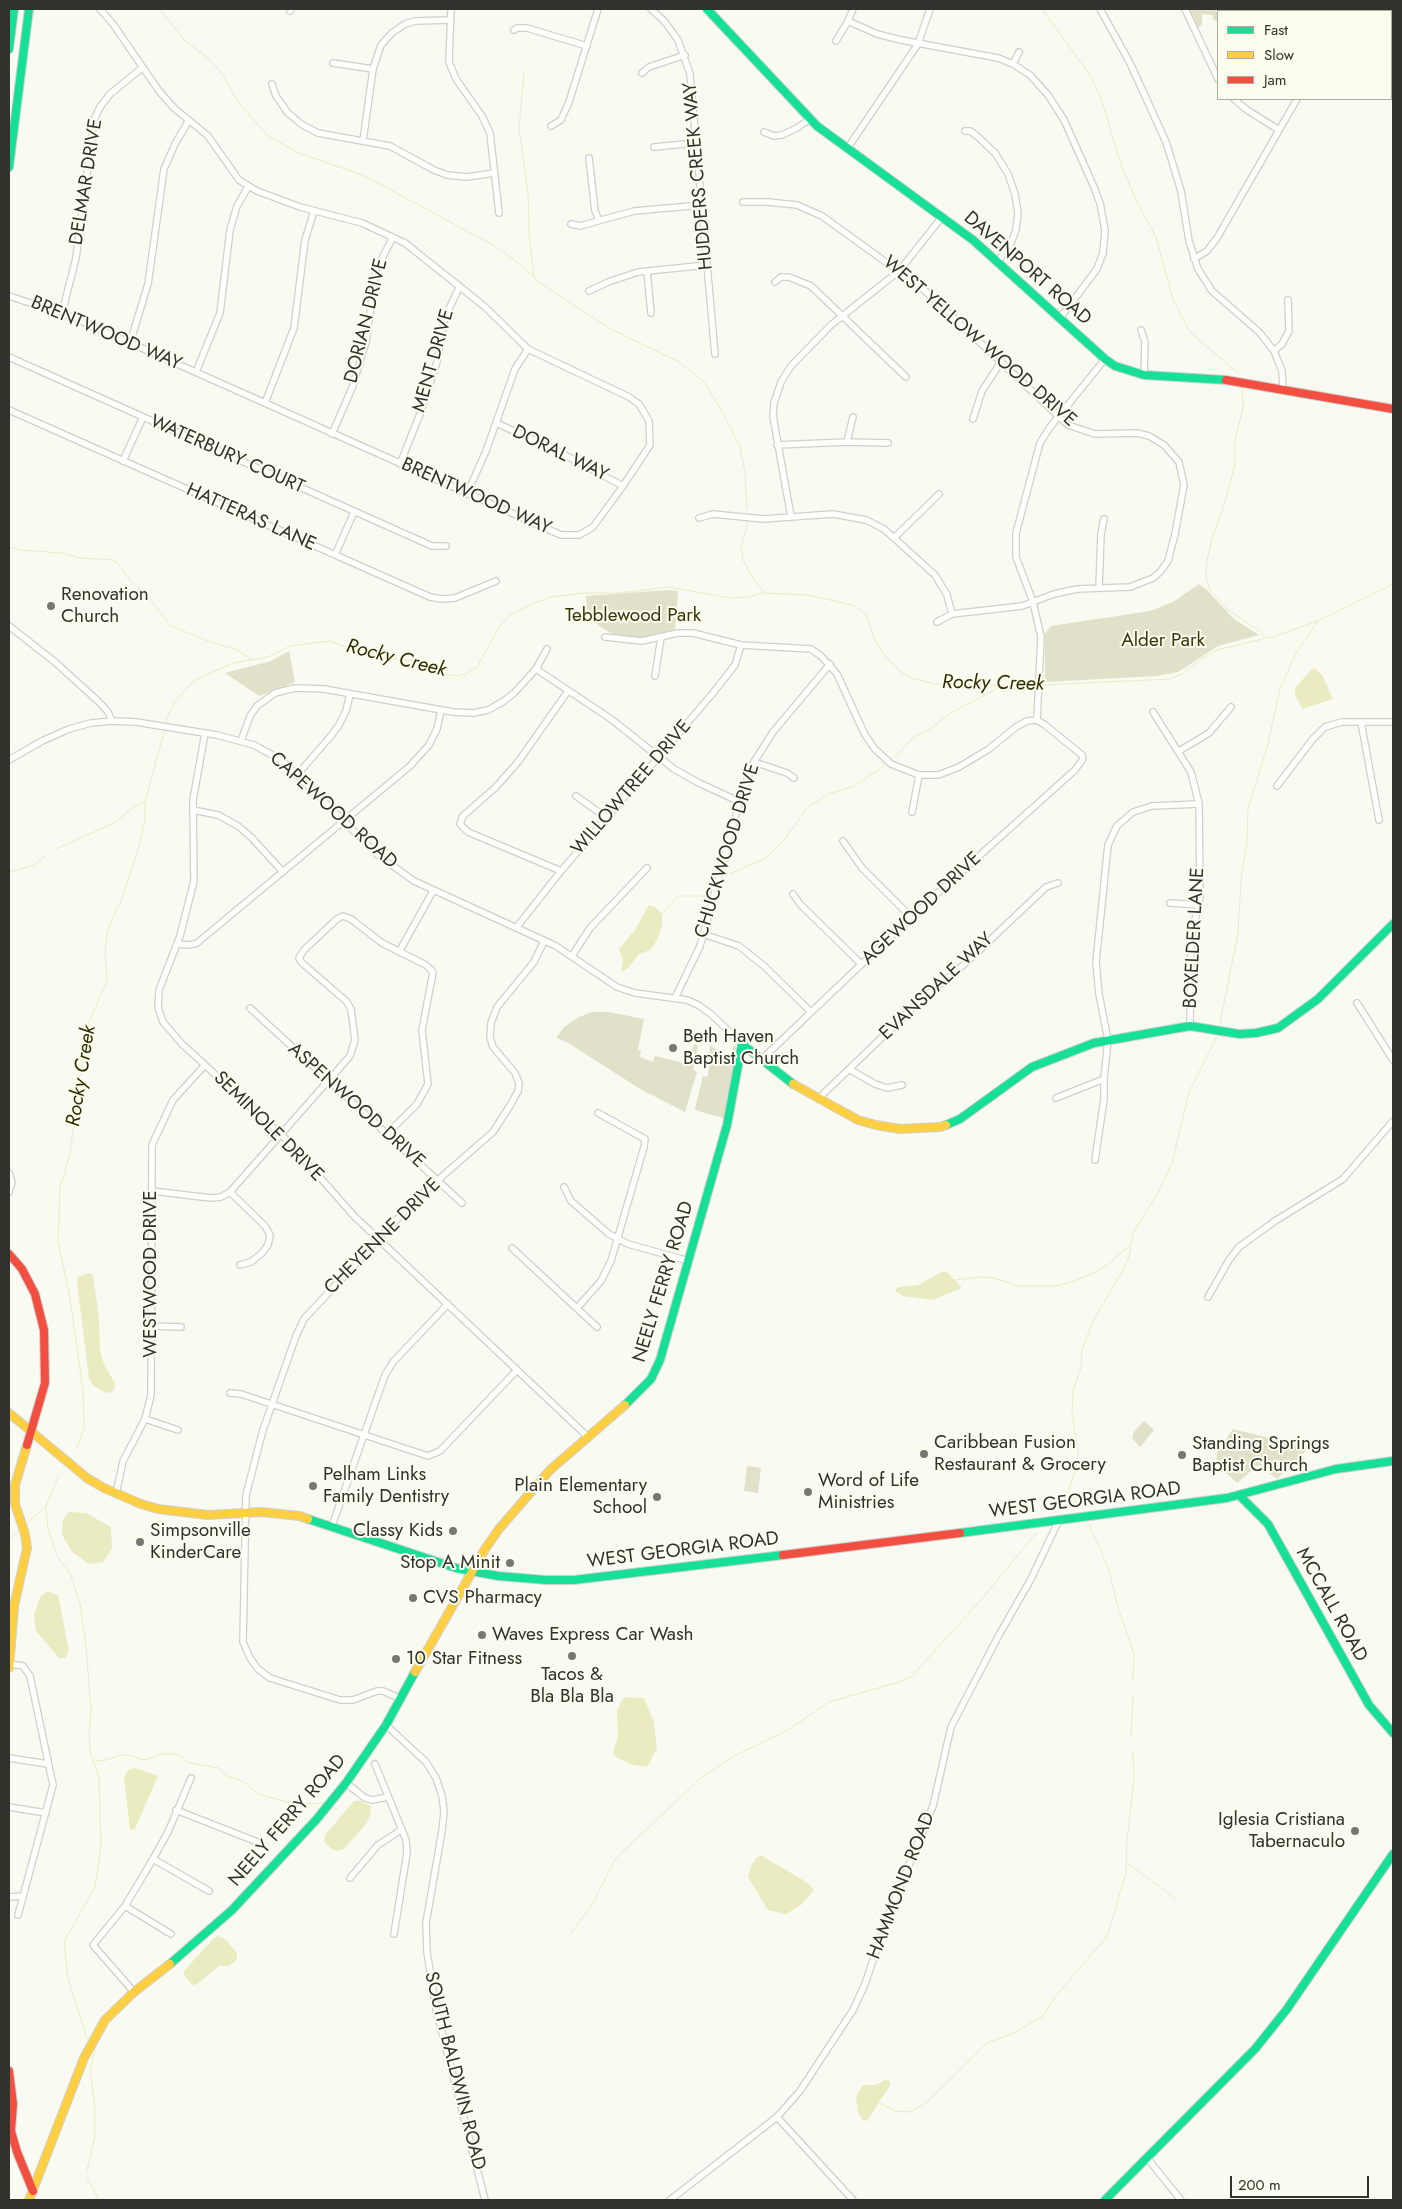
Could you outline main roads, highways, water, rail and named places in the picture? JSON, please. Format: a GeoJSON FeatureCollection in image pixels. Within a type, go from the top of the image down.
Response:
{"type":"FeatureCollection","features":[{"type":"Feature","properties":{"kind":"main road"},"geometry":{"type":"LineString","coordinates":[[9,49],[14,9]]}},
{"type":"Feature","properties":{"kind":"main road"},"geometry":{"type":"LineString","coordinates":[[9,167],[29,9]]}},
{"type":"Feature","properties":{"kind":"main road","name":"DAVENPORT ROAD"},"geometry":{"type":"LineString","coordinates":[[707,9],[810,118],[847,149],[942,217],[998,261],[1105,359],[1127,370],[1144,375],[1239,381],[1393,409]]}},
{"type":"Feature","properties":{"kind":"main road","name":"NEELY FERRY ROAD"},"geometry":{"type":"LineString","coordinates":[[29,2200],[89,2046],[105,2020],[134,1992],[176,1960],[232,1910],[288,1852],[346,1783],[386,1726],[472,1571],[485,1549],[510,1515],[550,1470],[634,1398],[647,1384],[656,1370],[727,1125],[742,1044],[780,1076],[850,1116],[870,1124],[908,1130],[940,1127],[960,1119],[1010,1081],[1032,1067],[1074,1050],[1108,1040],[1190,1026],[1239,1034],[1256,1033],[1278,1028],[1318,999],[1393,924]]}},
{"type":"Feature","properties":{"kind":"main road"},"geometry":{"type":"LineString","coordinates":[[9,1254],[22,1269],[35,1294],[44,1330],[45,1383],[12,1489],[25,1534],[26,1552],[14,1606],[9,1668]]}},
{"type":"Feature","properties":{"kind":"main road","name":"WEST GEORGIA ROAD"},"geometry":{"type":"LineString","coordinates":[[9,1413],[29,1432],[87,1478],[130,1501],[165,1510],[208,1514],[261,1512],[300,1516],[431,1560],[472,1571],[528,1579],[589,1579],[1172,1506],[1239,1495],[1336,1469],[1393,1461]]}},
{"type":"Feature","properties":{"kind":"main road","name":"MCCALL ROAD"},"geometry":{"type":"LineString","coordinates":[[1239,1495],[1268,1524],[1369,1705],[1393,1733]]}},
{"type":"Feature","properties":{"kind":"main road"},"geometry":{"type":"LineString","coordinates":[[1105,2200],[1229,2076],[1266,2036],[1333,1943],[1393,1854]]}},
{"type":"Feature","properties":{"kind":"main road"},"geometry":{"type":"LineString","coordinates":[[9,2072],[13,2104],[11,2131],[17,2152],[33,2190]]}},
{"type":"Feature","properties":{"kind":"waterway"},"geometry":{"type":"LineString","coordinates":[[160,9],[184,40],[208,58],[221,72],[238,102],[268,136],[299,153],[365,176],[491,244],[512,258],[537,281],[609,328],[679,362],[698,377],[705,383],[740,447],[745,472],[747,508]]}},
{"type":"Feature","properties":{"kind":"waterway"},"geometry":{"type":"LineString","coordinates":[[1042,9],[1090,75],[1101,98],[1121,165],[1139,206],[1156,237],[1173,299],[1187,327],[1192,334],[1238,373]]}},
{"type":"Feature","properties":{"kind":"waterway"},"geometry":{"type":"LineString","coordinates":[[524,72],[519,129],[528,192],[529,234],[534,277]]}},
{"type":"Feature","properties":{"kind":"waterway"},"geometry":{"type":"LineString","coordinates":[[1242,388],[1243,408],[1235,439],[1235,464],[1223,509],[1212,538],[1207,560],[1206,576],[1209,588],[1227,609],[1265,637]]}},
{"type":"Feature","properties":{"kind":"waterway"},"geometry":{"type":"LineString","coordinates":[[747,525],[741,548],[743,560],[764,593]]}},
{"type":"Feature","properties":{"kind":"waterway"},"geometry":{"type":"LineString","coordinates":[[9,547],[117,562],[128,578],[149,598],[171,626],[237,650],[253,660]]}},
{"type":"Feature","properties":{"kind":"waterway","name":"Rocky Creek"},"geometry":{"type":"LineString","coordinates":[[1041,685],[1170,679],[1184,673],[1200,660],[1217,650],[1275,636],[1318,621],[1393,584]]}},
{"type":"Feature","properties":{"kind":"waterway","name":"Rocky Creek"},"geometry":{"type":"LineString","coordinates":[[166,724],[167,717],[175,701],[195,680],[233,663],[268,657],[290,646],[329,641],[372,656],[412,661],[442,674],[457,676],[466,674],[477,667],[500,626],[511,614],[535,603],[550,597],[585,593],[619,593],[669,587],[731,598],[748,597],[764,593],[809,595],[855,606],[866,615],[875,640],[882,652],[898,670],[911,678],[934,684],[1037,686]]}},
{"type":"Feature","properties":{"kind":"waterway"},"geometry":{"type":"LineString","coordinates":[[1220,1023],[1238,933],[1241,880],[1247,841],[1248,808],[1267,748],[1280,689],[1295,655],[1317,622]]}},
{"type":"Feature","properties":{"kind":"waterway"},"geometry":{"type":"LineString","coordinates":[[894,758],[915,736],[930,729],[952,712],[995,690],[1000,685]]}},
{"type":"Feature","properties":{"kind":"waterway","name":"Rocky Creek"},"geometry":{"type":"LineString","coordinates":[[77,1447],[84,1428],[83,1391],[70,1298],[58,1241],[60,1187],[70,1155],[79,1078],[86,1047],[87,1027],[107,981],[105,954],[107,933],[121,901],[139,846],[145,820],[145,802],[165,728]]}},
{"type":"Feature","properties":{"kind":"waterway"},"geometry":{"type":"LineString","coordinates":[[730,874],[766,858],[785,839],[807,808],[828,794],[854,786],[884,766]]}},
{"type":"Feature","properties":{"kind":"waterway"},"geometry":{"type":"LineString","coordinates":[[56,849],[114,823],[135,806],[145,802]]}},
{"type":"Feature","properties":{"kind":"waterway"},"geometry":{"type":"LineString","coordinates":[[9,872],[34,865],[45,856]]}},
{"type":"Feature","properties":{"kind":"waterway"},"geometry":{"type":"LineString","coordinates":[[662,914],[678,896],[706,896]]}},
{"type":"Feature","properties":{"kind":"waterway"},"geometry":{"type":"LineString","coordinates":[[1043,1512],[1068,1492],[1076,1468],[1078,1452],[1072,1413],[1073,1391],[1081,1367],[1082,1350],[1093,1321],[1123,1270],[1129,1256],[1133,1233],[1159,1191],[1172,1163],[1189,1092],[1217,1036]]}},
{"type":"Feature","properties":{"kind":"waterway"},"geometry":{"type":"LineString","coordinates":[[955,1280],[979,1277],[994,1278],[1018,1286],[1055,1286],[1075,1281],[1097,1271],[1129,1246]]}},
{"type":"Feature","properties":{"kind":"waterway","name":"Rocky Creek"},"geometry":{"type":"LineString","coordinates":[[26,1524],[46,1506],[58,1478]]}},
{"type":"Feature","properties":{"kind":"waterway"},"geometry":{"type":"LineString","coordinates":[[1069,1493],[1085,1511]]}},
{"type":"Feature","properties":{"kind":"waterway"},"geometry":{"type":"LineString","coordinates":[[46,1506],[48,1529],[57,1556],[71,1575],[80,1604],[86,1646],[91,1710],[90,1752],[99,1778],[101,1847],[95,1887],[64,1942],[68,1978],[87,2039]]}},
{"type":"Feature","properties":{"kind":"waterway"},"geometry":{"type":"LineString","coordinates":[[1089,1524],[1109,1570],[1118,1608],[1134,1654],[1133,1681]]}},
{"type":"Feature","properties":{"kind":"waterway","name":"Rocky Creek"},"geometry":{"type":"LineString","coordinates":[[9,1540],[21,1529]]}},
{"type":"Feature","properties":{"kind":"waterway"},"geometry":{"type":"LineString","coordinates":[[571,1933],[592,1905],[616,1858],[703,1776],[738,1754],[788,1730],[829,1702],[899,1682],[912,1676],[980,1601],[1037,1532]]}},
{"type":"Feature","properties":{"kind":"waterway"},"geometry":{"type":"LineString","coordinates":[[1131,1736],[1133,1697]]}},
{"type":"Feature","properties":{"kind":"waterway"},"geometry":{"type":"LineString","coordinates":[[880,2103],[895,2111],[911,2112],[928,2101],[987,2043],[1014,2033],[1043,2016],[1055,1997],[1104,1940],[1108,1934],[1126,1872],[1127,1840],[1134,1779],[1133,1750]]}},
{"type":"Feature","properties":{"kind":"waterway"},"geometry":{"type":"LineString","coordinates":[[94,1760],[103,1761],[121,1755],[145,1760],[162,1754],[174,1754],[181,1756],[189,1763],[219,1768],[226,1776],[243,1781],[258,1794],[294,1804],[324,1803]]}},
{"type":"Feature","properties":{"kind":"waterway"},"geometry":{"type":"LineString","coordinates":[[332,1807],[337,1809]]}},
{"type":"Feature","properties":{"kind":"waterway"},"geometry":{"type":"LineString","coordinates":[[1127,1863],[1175,1898]]}},
{"type":"Feature","properties":{"kind":"waterway"},"geometry":{"type":"LineString","coordinates":[[87,2170],[95,2137],[95,2108],[90,2069],[95,2051]]}},
{"type":"Feature","properties":{"kind":"waterway"},"geometry":{"type":"LineString","coordinates":[[87,2177],[99,2200]]}},
{"type":"Feature","properties":{"kind":"place","name":"Renovation Church"},"geometry":{"type":"Point","coordinates":[51,606]}},
{"type":"Feature","properties":{"kind":"place","name":"Beth Haven Baptist Church"},"geometry":{"type":"Point","coordinates":[673,1048]}},
{"type":"Feature","properties":{"kind":"place","name":"Caribbean Fusion Restaurant & Grocery"},"geometry":{"type":"Point","coordinates":[924,1454]}},
{"type":"Feature","properties":{"kind":"place","name":"Standing Springs Baptist Church"},"geometry":{"type":"Point","coordinates":[1182,1455]}},
{"type":"Feature","properties":{"kind":"place","name":"Pelham Links Family Dentistry"},"geometry":{"type":"Point","coordinates":[313,1486]}},
{"type":"Feature","properties":{"kind":"place","name":"Word of Life Ministries"},"geometry":{"type":"Point","coordinates":[808,1492]}},
{"type":"Feature","properties":{"kind":"place","name":"Plain Elementary School"},"geometry":{"type":"Point","coordinates":[657,1497]}},
{"type":"Feature","properties":{"kind":"place","name":"Classy Kids"},"geometry":{"type":"Point","coordinates":[453,1531]}},
{"type":"Feature","properties":{"kind":"place","name":"Simpsonville KinderCare"},"geometry":{"type":"Point","coordinates":[140,1542]}},
{"type":"Feature","properties":{"kind":"place","name":"Stop A Minit"},"geometry":{"type":"Point","coordinates":[510,1563]}},
{"type":"Feature","properties":{"kind":"place","name":"CVS Pharmacy"},"geometry":{"type":"Point","coordinates":[413,1598]}},
{"type":"Feature","properties":{"kind":"place","name":"Waves Express Car Wash"},"geometry":{"type":"Point","coordinates":[482,1635]}},
{"type":"Feature","properties":{"kind":"place","name":"Tacos & Bla Bla Bla"},"geometry":{"type":"Point","coordinates":[572,1656]}},
{"type":"Feature","properties":{"kind":"place","name":"10 Star Fitness"},"geometry":{"type":"Point","coordinates":[396,1659]}},
{"type":"Feature","properties":{"kind":"place","name":"Iglesia Cristiana Tabernaculo"},"geometry":{"type":"Point","coordinates":[1355,1831]}},
{"type":"Feature","properties":{"kind":"park label","name":"Tebblewood Park"},"geometry":{"type":"Point","coordinates":[633,616]}},
{"type":"Feature","properties":{"kind":"park label","name":"Alder Park"},"geometry":{"type":"Point","coordinates":[1163,641]}}]}
